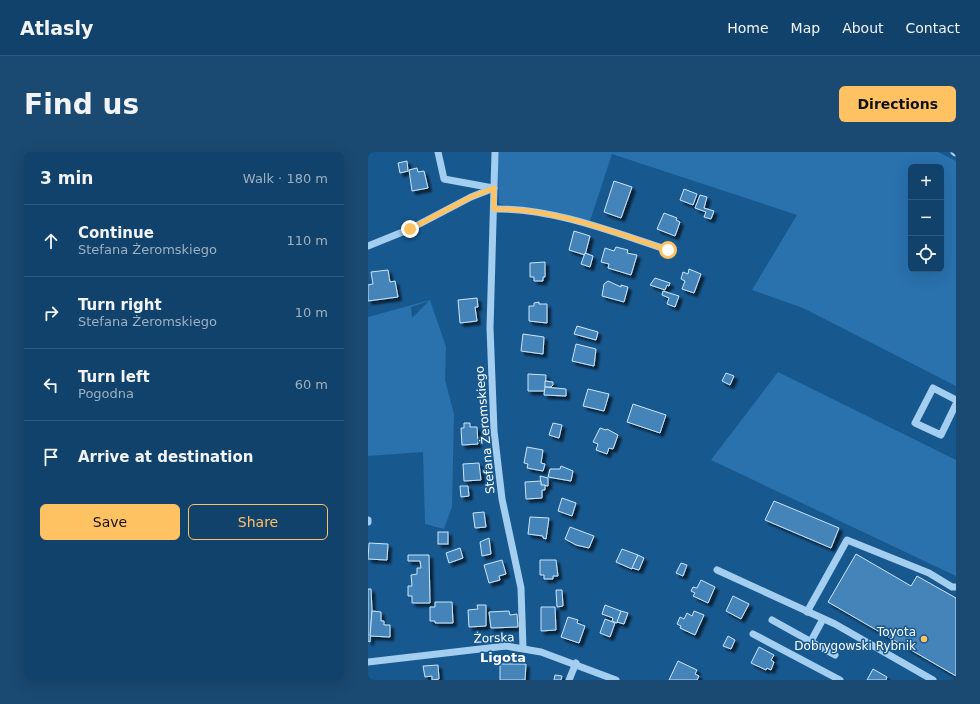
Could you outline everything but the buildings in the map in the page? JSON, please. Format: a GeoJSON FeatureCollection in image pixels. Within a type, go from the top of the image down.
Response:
{"type":"FeatureCollection","features":[{"type":"Feature","properties":{"kind":"street"},"geometry":{"type":"LineString","coordinates":[[438,152],[444,179],[494,188]]}},
{"type":"Feature","properties":{"kind":"street","name":"Stefana Żeromskiego"},"geometry":{"type":"LineString","coordinates":[[495,152],[490,328],[494,431],[502,499],[521,588],[523,648]]}},
{"type":"Feature","properties":{"kind":"street"},"geometry":{"type":"LineString","coordinates":[[368,246],[410,229],[471,197],[494,188]]}},
{"type":"Feature","properties":{"kind":"street"},"geometry":{"type":"LineString","coordinates":[[494,209],[516,209],[572,221],[668,250]]}},
{"type":"Feature","properties":{"kind":"street"},"geometry":{"type":"LineString","coordinates":[[956,400],[933,388],[915,423],[941,435],[956,404]]}},
{"type":"Feature","properties":{"kind":"street"},"geometry":{"type":"LineString","coordinates":[[807,612],[847,540],[929,573],[952,587],[956,587]]}},
{"type":"Feature","properties":{"kind":"street"},"geometry":{"type":"LineString","coordinates":[[717,570],[823,619],[934,680]]}},
{"type":"Feature","properties":{"kind":"street"},"geometry":{"type":"LineString","coordinates":[[811,642],[823,619]]}},
{"type":"Feature","properties":{"kind":"street"},"geometry":{"type":"LineString","coordinates":[[772,620],[835,655]]}},
{"type":"Feature","properties":{"kind":"street"},"geometry":{"type":"LineString","coordinates":[[753,634],[840,680]]}},
{"type":"Feature","properties":{"kind":"street","name":"Żorska"},"geometry":{"type":"LineString","coordinates":[[368,662],[506,646],[541,652],[616,680]]}},
{"type":"Feature","properties":{"kind":"street"},"geometry":{"type":"LineString","coordinates":[[569,680],[576,664]]}},
{"type":"Feature","properties":{"kind":"shaded area"},"geometry":{"type":"Polygon","coordinates":[[[497,152],[938,152],[956,161],[956,386],[803,308],[752,290],[797,215],[612,154],[590,221],[499,204],[497,152]]]}},
{"type":"Feature","properties":{"kind":"shaded area"},"geometry":{"type":"Polygon","coordinates":[[[430,300],[446,347],[445,380],[454,414],[452,507],[444,529],[425,524],[423,452],[368,456],[368,317],[430,300]],[[429,301],[411,307],[412,318],[429,301]]]}},
{"type":"Feature","properties":{"kind":"shaded area"},"geometry":{"type":"Polygon","coordinates":[[[778,372],[956,460],[956,576],[711,460],[778,372]]]}},
{"type":"Feature","properties":{"kind":"place","name":"Toyota Dobrygowski Rybnik"},"geometry":{"type":"Point","coordinates":[924,639]}},
{"type":"Feature","properties":{"kind":"district","name":"Ligota"},"geometry":{"type":"Point","coordinates":[503,657]}},
{"type":"Feature","properties":{"kind":"route"},"geometry":{"type":"LineString","coordinates":[[410,229],[471,197],[494,188],[494,209],[516,209],[572,221],[607,230],[668,250]]}}]}
